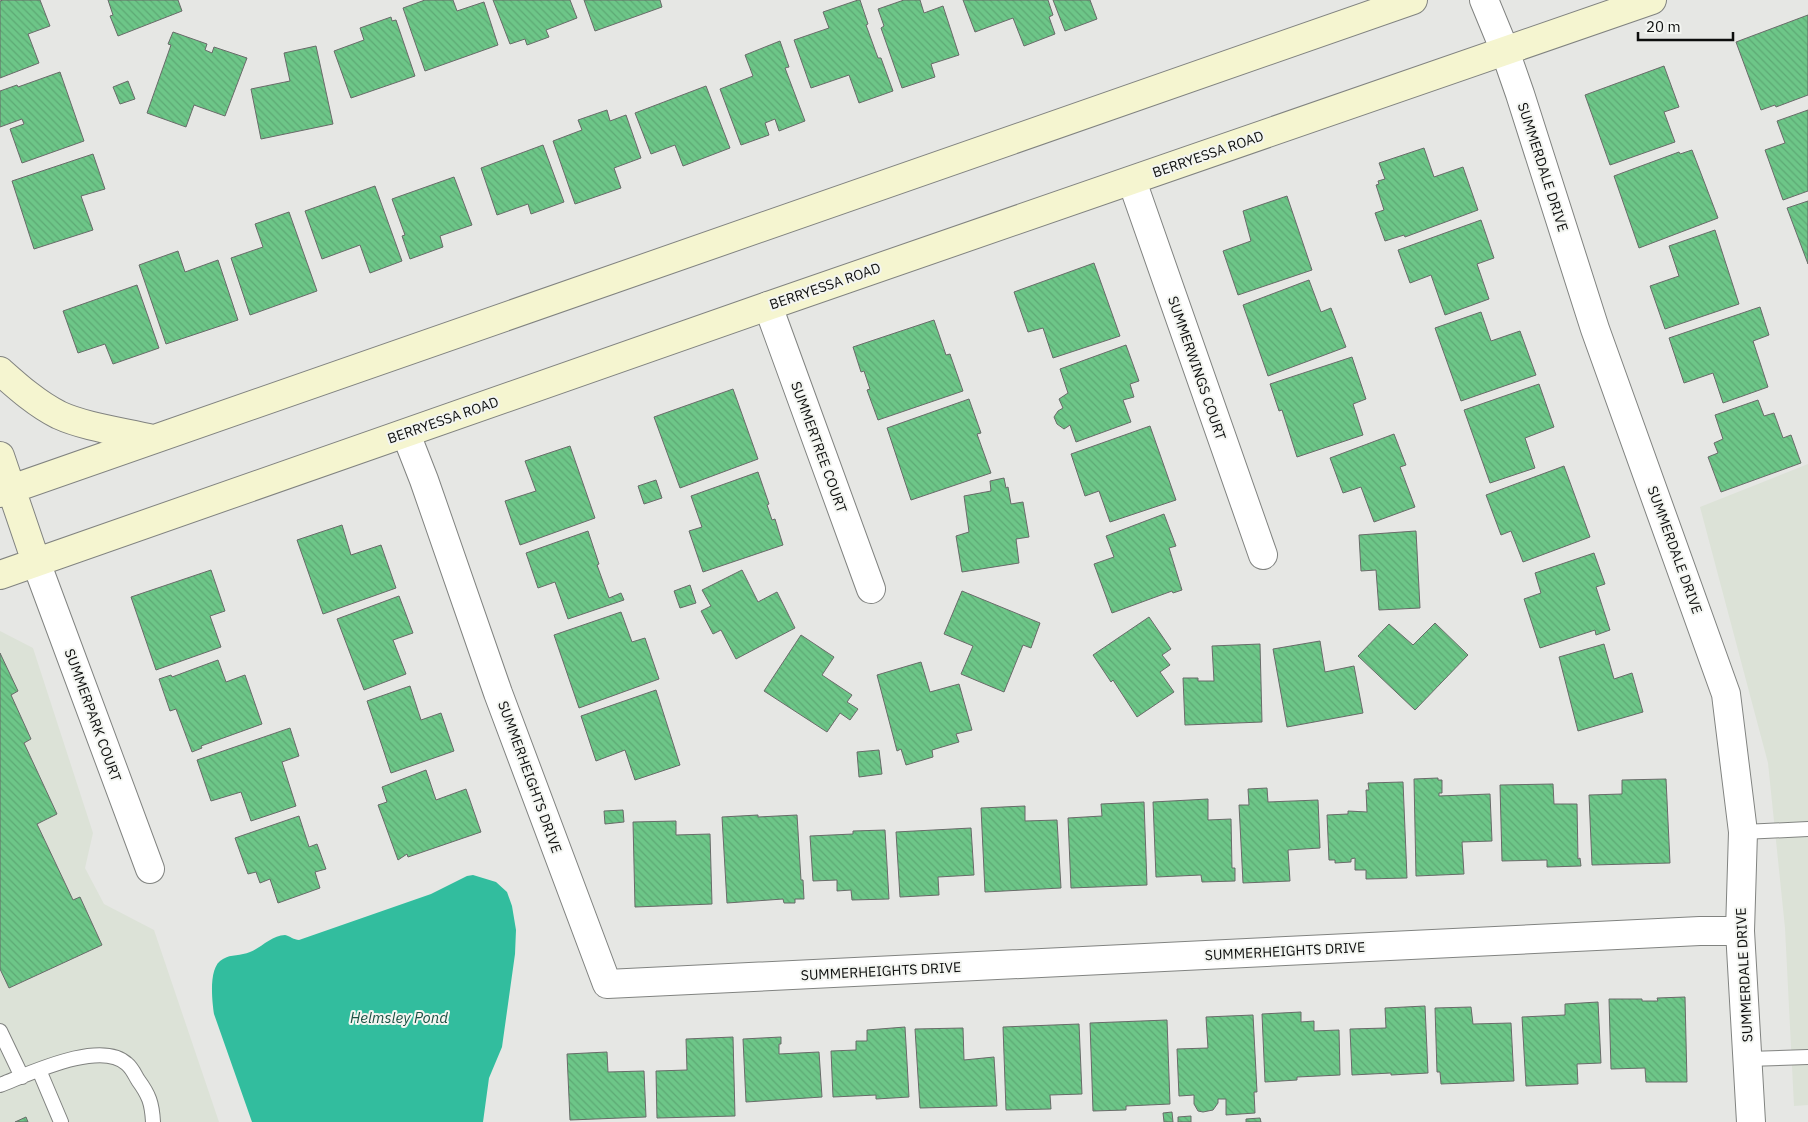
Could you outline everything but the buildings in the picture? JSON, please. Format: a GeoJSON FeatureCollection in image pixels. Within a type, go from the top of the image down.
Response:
{"type":"FeatureCollection","features":[{"type":"Feature","properties":{"kind":"main road"},"geometry":{"type":"LineString","coordinates":[[6,491],[1414,0]]}},
{"type":"Feature","properties":{"kind":"main road","name":"BERRYESSA ROAD"},"geometry":{"type":"LineString","coordinates":[[0,575],[768,306],[1652,0]]}},
{"type":"Feature","properties":{"kind":"main road"},"geometry":{"type":"LineString","coordinates":[[0,371],[30,397],[59,415],[84,423],[153,439]]}},
{"type":"Feature","properties":{"kind":"main road"},"geometry":{"type":"LineString","coordinates":[[0,456],[6,491],[36,562]]}},
{"type":"Feature","properties":{"kind":"street","name":"SUMMERDALE DRIVE"},"geometry":{"type":"LineString","coordinates":[[1484,0],[1505,51],[1595,329],[1726,694],[1743,832],[1740,931],[1751,1122]]}},
{"type":"Feature","properties":{"kind":"street","name":"SUMMERWINGS COURT"},"geometry":{"type":"LineString","coordinates":[[1132,180],[1263,556]]}},
{"type":"Feature","properties":{"kind":"street","name":"SUMMERTREE COURT"},"geometry":{"type":"LineString","coordinates":[[768,306],[871,589]]}},
{"type":"Feature","properties":{"kind":"street","name":"SUMMERHEIGHTS DRIVE"},"geometry":{"type":"LineString","coordinates":[[406,434],[424,480],[498,693],[607,984],[1740,931]]}},
{"type":"Feature","properties":{"kind":"street","name":"SUMMERPARK COURT"},"geometry":{"type":"LineString","coordinates":[[36,562],[150,869]]}},
{"type":"Feature","properties":{"kind":"lane"},"geometry":{"type":"LineString","coordinates":[[1743,832],[1808,829]]}},
{"type":"Feature","properties":{"kind":"lane"},"geometry":{"type":"LineString","coordinates":[[0,1031],[22,1077]]}},
{"type":"Feature","properties":{"kind":"lane"},"geometry":{"type":"LineString","coordinates":[[0,1085],[58,1062],[84,1056],[109,1055],[127,1063],[149,1095],[153,1122]]}},
{"type":"Feature","properties":{"kind":"lane"},"geometry":{"type":"LineString","coordinates":[[1748,1060],[1808,1057]]}},
{"type":"Feature","properties":{"kind":"lane"},"geometry":{"type":"LineString","coordinates":[[39,1070],[61,1122]]}},
{"type":"Feature","properties":{"kind":"shaded area"},"geometry":{"type":"Polygon","coordinates":[[[1808,464],[1808,1105],[1794,1106],[1785,928],[1768,763],[1700,507],[1808,464]]]}},
{"type":"Feature","properties":{"kind":"shaded area"},"geometry":{"type":"Polygon","coordinates":[[[0,631],[33,648],[93,833],[85,868],[104,904],[154,930],[219,1122],[0,1122],[0,631]]]}},
{"type":"Feature","properties":{"kind":"water","name":"Helmsley Pond"},"geometry":{"type":"Polygon","coordinates":[[[473,875],[496,882],[507,892],[512,906],[516,930],[515,954],[502,1047],[489,1078],[483,1122],[252,1122],[214,1014],[212,984],[218,963],[226,957],[250,952],[276,937],[285,935],[299,940],[431,894],[467,876],[473,875]]]}}]}
